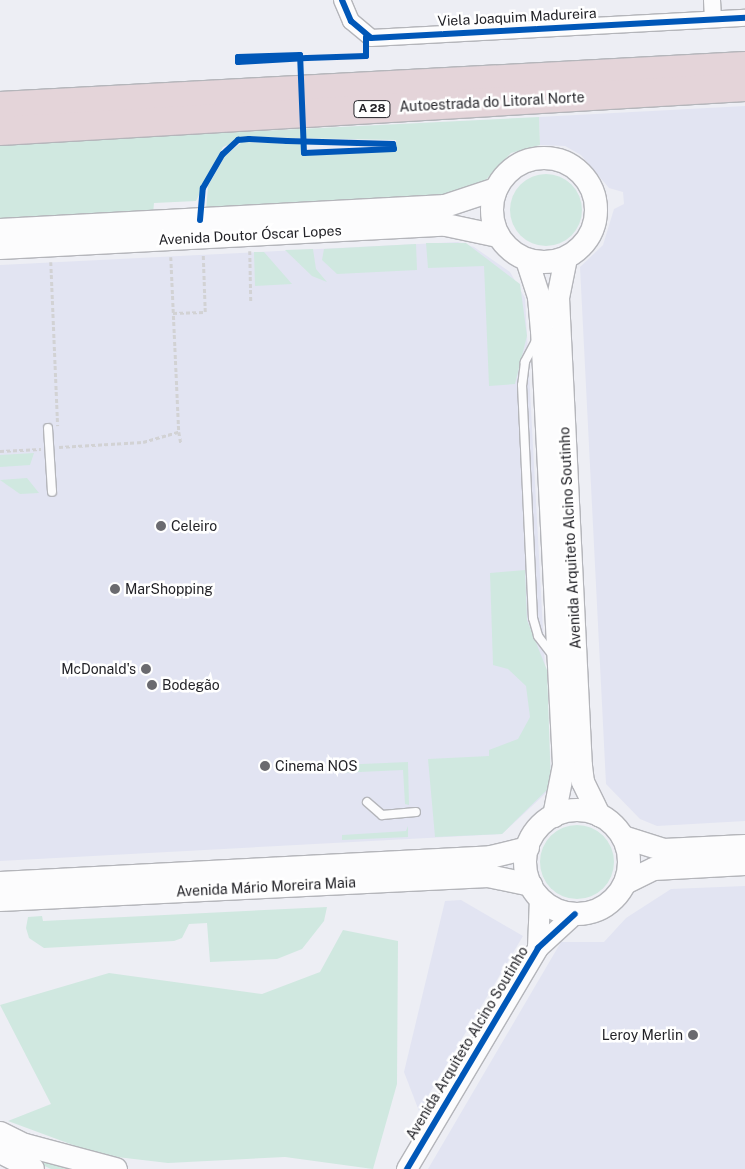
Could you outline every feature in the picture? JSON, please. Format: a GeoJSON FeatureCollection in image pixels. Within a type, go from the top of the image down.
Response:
{"type":"FeatureCollection","features":[{"type":"Feature","properties":{"kind":"highway","name":"Autoestrada do Litoral Norte"},"geometry":{"type":"LineString","coordinates":[[0,106],[745,66]]}},
{"type":"Feature","properties":{"kind":"highway","name":"Autoestrada do Litoral Norte"},"geometry":{"type":"LineString","coordinates":[[0,132],[745,87]]}},
{"type":"Feature","properties":{"kind":"main road"},"geometry":{"type":"LineString","coordinates":[[530,160],[561,161],[580,173],[593,192],[595,223],[579,249],[566,258],[527,260],[498,236],[492,204],[496,189],[516,166],[530,160]]}},
{"type":"Feature","properties":{"kind":"main road","name":"Avenida Doutor Óscar Lopes"},"geometry":{"type":"LineString","coordinates":[[0,230],[445,206],[496,189]]}},
{"type":"Feature","properties":{"kind":"main road","name":"Avenida Doutor Óscar Lopes"},"geometry":{"type":"LineString","coordinates":[[0,248],[446,225],[498,236]]}},
{"type":"Feature","properties":{"kind":"main road","name":"Avenida Arquiteto Alcino Soutinho"},"geometry":{"type":"LineString","coordinates":[[566,258],[558,298],[582,766],[583,782],[599,815]]}},
{"type":"Feature","properties":{"kind":"main road","name":"Avenida Arquiteto Alcino Soutinho"},"geometry":{"type":"LineString","coordinates":[[527,260],[539,297],[542,330],[564,766],[554,816]]}},
{"type":"Feature","properties":{"kind":"main road"},"geometry":{"type":"LineString","coordinates":[[745,846],[664,850],[623,837],[599,815],[576,811],[554,816],[538,829],[528,848],[535,891],[575,914],[605,906],[625,883],[654,868],[745,864]]}},
{"type":"Feature","properties":{"kind":"main road"},"geometry":{"type":"LineString","coordinates":[[623,837],[629,860],[625,883]]}},
{"type":"Feature","properties":{"kind":"main road","name":"Avenida Mário Moreira Maia"},"geometry":{"type":"LineString","coordinates":[[0,883],[491,857],[528,848]]}},
{"type":"Feature","properties":{"kind":"main road","name":"Avenida Mário Moreira Maia"},"geometry":{"type":"LineString","coordinates":[[0,900],[488,876],[535,891]]}},
{"type":"Feature","properties":{"kind":"main road"},"geometry":{"type":"LineString","coordinates":[[0,1133],[25,1145],[116,1169]]}},
{"type":"Feature","properties":{"kind":"main road"},"geometry":{"type":"LineString","coordinates":[[0,1152],[29,1168]]}},
{"type":"Feature","properties":{"kind":"street","name":"Viela Joaquim Madureira"},"geometry":{"type":"LineString","coordinates":[[342,0],[351,21],[366,36],[745,18]]}},
{"type":"Feature","properties":{"kind":"street"},"geometry":{"type":"LineString","coordinates":[[712,0],[713,19]]}},
{"type":"Feature","properties":{"kind":"street","name":"Avenida Arquiteto Alcino Soutinho"},"geometry":{"type":"LineString","coordinates":[[535,891],[538,948]]}},
{"type":"Feature","properties":{"kind":"street","name":"Avenida Arquiteto Alcino Soutinho"},"geometry":{"type":"LineString","coordinates":[[408,1169],[538,948],[575,914]]}},
{"type":"Feature","properties":{"kind":"lane"},"geometry":{"type":"LineString","coordinates":[[48,428],[52,492]]}},
{"type":"Feature","properties":{"kind":"lane"},"geometry":{"type":"LineString","coordinates":[[367,802],[382,815],[416,812]]}},
{"type":"Feature","properties":{"kind":"path"},"geometry":{"type":"LineString","coordinates":[[250,247],[251,301]]}},
{"type":"Feature","properties":{"kind":"path"},"geometry":{"type":"LineString","coordinates":[[173,313],[205,312],[202,249]]}},
{"type":"Feature","properties":{"kind":"path"},"geometry":{"type":"LineString","coordinates":[[170,251],[181,443]]}},
{"type":"Feature","properties":{"kind":"path"},"geometry":{"type":"LineString","coordinates":[[51,260],[61,447]]}},
{"type":"Feature","properties":{"kind":"path"},"geometry":{"type":"LineString","coordinates":[[0,452],[143,442],[179,432]]}},
{"type":"Feature","properties":{"kind":"shaded area"},"geometry":{"type":"Polygon","coordinates":[[[745,106],[745,821],[657,826],[640,819],[606,784],[580,267],[603,245],[614,209],[624,204],[623,192],[609,188],[581,155],[565,146],[540,145],[539,117],[745,106]]]}},
{"type":"Feature","properties":{"kind":"shaded area"},"geometry":{"type":"Polygon","coordinates":[[[458,242],[474,247],[510,272],[525,298],[551,778],[546,793],[502,834],[0,861],[0,265],[458,242]]]}},
{"type":"Feature","properties":{"kind":"shaded area"},"geometry":{"type":"Polygon","coordinates":[[[745,886],[745,1169],[428,1169],[561,942],[604,942],[626,918],[671,889],[745,886]]]}},
{"type":"Feature","properties":{"kind":"shaded area"},"geometry":{"type":"Polygon","coordinates":[[[461,900],[523,936],[419,1111],[404,1072],[445,901],[461,900]]]}},
{"type":"Feature","properties":{"kind":"green space"},"geometry":{"type":"Polygon","coordinates":[[[539,117],[540,145],[511,153],[480,186],[461,196],[206,211],[208,186],[225,156],[242,142],[301,144],[302,155],[396,149],[396,140],[247,137],[223,147],[196,201],[154,203],[153,214],[0,222],[0,144],[539,117]]]}},
{"type":"Feature","properties":{"kind":"green space"},"geometry":{"type":"Polygon","coordinates":[[[553,174],[572,184],[580,196],[582,210],[580,224],[572,236],[560,244],[539,246],[520,236],[512,224],[510,203],[520,184],[532,176],[553,174]]]}},
{"type":"Feature","properties":{"kind":"green space"},"geometry":{"type":"Polygon","coordinates":[[[426,243],[466,243],[520,284],[527,336],[515,384],[489,386],[484,266],[428,268],[426,243]]]}},
{"type":"Feature","properties":{"kind":"green space"},"geometry":{"type":"Polygon","coordinates":[[[416,244],[417,270],[337,274],[322,260],[324,249],[416,244]]]}},
{"type":"Feature","properties":{"kind":"green space"},"geometry":{"type":"Polygon","coordinates":[[[313,249],[316,269],[327,282],[312,276],[285,250],[313,249]]]}},
{"type":"Feature","properties":{"kind":"green space"},"geometry":{"type":"Polygon","coordinates":[[[254,252],[264,252],[292,284],[255,286],[254,252]]]}},
{"type":"Feature","properties":{"kind":"green space"},"geometry":{"type":"Polygon","coordinates":[[[34,453],[30,465],[0,467],[0,455],[34,453]]]}},
{"type":"Feature","properties":{"kind":"green space"},"geometry":{"type":"Polygon","coordinates":[[[27,478],[39,493],[20,494],[0,480],[27,478]]]}},
{"type":"Feature","properties":{"kind":"green space"},"geometry":{"type":"Polygon","coordinates":[[[525,570],[527,620],[547,670],[551,786],[502,834],[435,837],[428,759],[489,756],[489,750],[518,739],[530,717],[526,686],[508,669],[493,665],[490,573],[525,570]]]}},
{"type":"Feature","properties":{"kind":"green space"},"geometry":{"type":"Polygon","coordinates":[[[408,762],[409,805],[405,804],[403,770],[338,773],[338,765],[408,762]]]}},
{"type":"Feature","properties":{"kind":"green space"},"geometry":{"type":"Polygon","coordinates":[[[577,825],[591,828],[603,836],[611,848],[614,862],[611,876],[603,888],[591,896],[577,899],[563,896],[551,888],[543,876],[540,862],[543,848],[551,836],[563,828],[577,825]]]}},
{"type":"Feature","properties":{"kind":"green space"},"geometry":{"type":"Polygon","coordinates":[[[408,826],[408,837],[342,840],[342,835],[406,831],[408,826]]]}},
{"type":"Feature","properties":{"kind":"green space"},"geometry":{"type":"Polygon","coordinates":[[[327,907],[324,921],[302,949],[277,959],[210,962],[207,923],[189,924],[182,938],[174,941],[44,948],[29,938],[26,928],[28,917],[42,916],[43,921],[327,907]]]}},
{"type":"Feature","properties":{"kind":"green space"},"geometry":{"type":"Polygon","coordinates":[[[343,930],[398,941],[397,1084],[373,1169],[285,1157],[168,1163],[100,1155],[8,1121],[51,1104],[0,1005],[109,973],[262,994],[320,972],[343,930]]]}},
{"type":"Feature","properties":{"kind":"green space"},"geometry":{"type":"Polygon","coordinates":[[[0,1145],[52,1163],[70,1169],[51,1169],[0,1145]]]}},
{"type":"Feature","properties":{"kind":"cycle path"},"geometry":{"type":"LineString","coordinates":[[342,0],[351,21],[371,38],[745,18]]}},
{"type":"Feature","properties":{"kind":"cycle path"},"geometry":{"type":"LineString","coordinates":[[200,220],[203,188],[223,154],[238,140],[249,139],[287,141],[393,144],[394,149],[304,153],[300,55],[238,57],[238,62],[307,58],[366,56],[366,37]]}},
{"type":"Feature","properties":{"kind":"cycle path"},"geometry":{"type":"LineString","coordinates":[[407,1169],[538,948],[575,914]]}},
{"type":"Feature","properties":{"kind":"place","name":"Celeiro"},"geometry":{"type":"Point","coordinates":[161,526]}},
{"type":"Feature","properties":{"kind":"place","name":"MarShopping"},"geometry":{"type":"Point","coordinates":[115,589]}},
{"type":"Feature","properties":{"kind":"place","name":"McDonald's"},"geometry":{"type":"Point","coordinates":[146,669]}},
{"type":"Feature","properties":{"kind":"place","name":"Bodegão"},"geometry":{"type":"Point","coordinates":[152,685]}},
{"type":"Feature","properties":{"kind":"place","name":"Cinema NOS"},"geometry":{"type":"Point","coordinates":[265,766]}},
{"type":"Feature","properties":{"kind":"place","name":"Leroy Merlin"},"geometry":{"type":"Point","coordinates":[693,1035]}}]}
